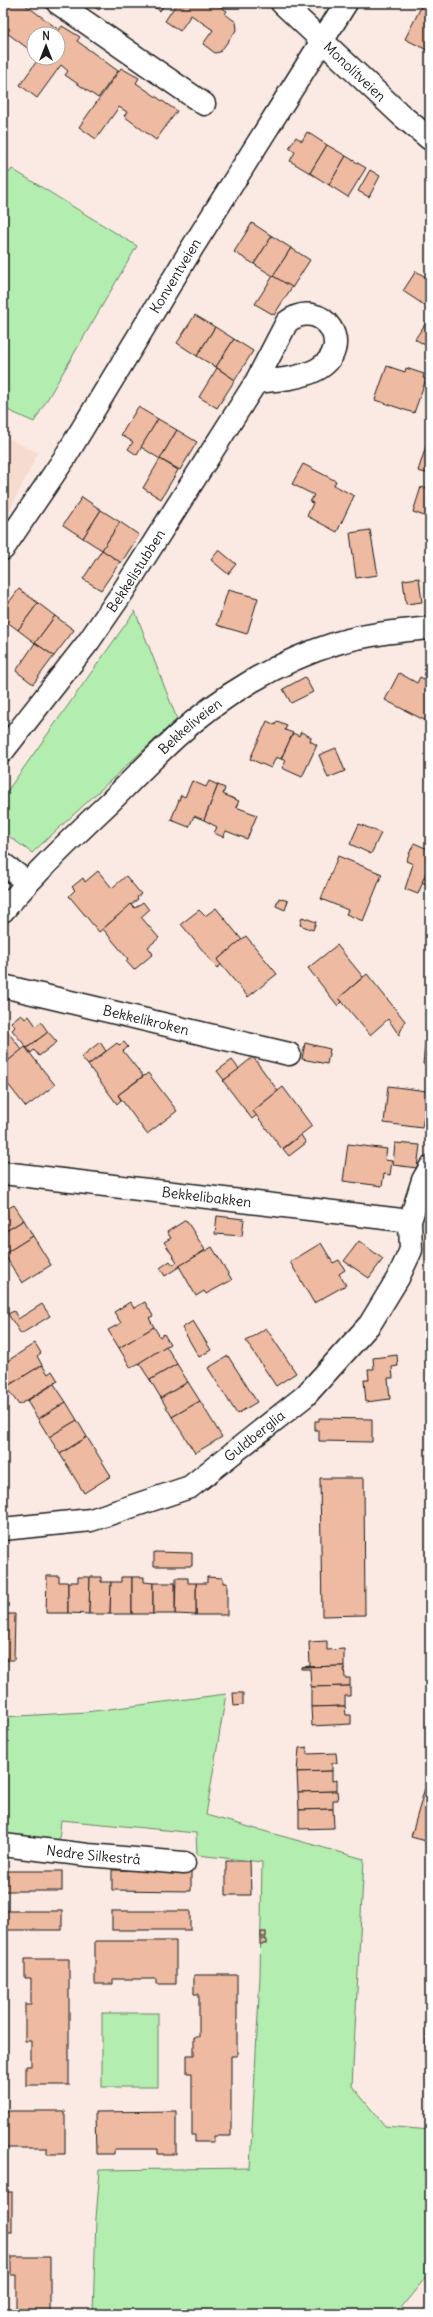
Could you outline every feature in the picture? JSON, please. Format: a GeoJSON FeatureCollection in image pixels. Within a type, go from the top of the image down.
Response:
{"type":"FeatureCollection","features":[{"type":"Feature","properties":{"kind":"street"},"geometry":{"type":"LineString","coordinates":[[58,3],[204,104]]}},
{"type":"Feature","properties":{"kind":"street","name":"Monolitveien"},"geometry":{"type":"LineString","coordinates":[[282,3],[401,115],[430,139]]}},
{"type":"Feature","properties":{"kind":"street","name":"Konventveien"},"geometry":{"type":"LineString","coordinates":[[3,549],[64,459],[192,248],[346,3]]}},
{"type":"Feature","properties":{"kind":"street","name":"Bekkelistubben"},"geometry":{"type":"LineString","coordinates":[[3,751],[89,641],[120,596],[256,382]]}},
{"type":"Feature","properties":{"kind":"street","name":"Bekkeliveien"},"geometry":{"type":"LineString","coordinates":[[3,912],[27,882],[176,736],[206,712],[234,694],[294,660],[337,643],[380,634],[430,628]]}},
{"type":"Feature","properties":{"kind":"street"},"geometry":{"type":"LineString","coordinates":[[3,864],[27,882]]}},
{"type":"Feature","properties":{"kind":"street","name":"Bekkelikroken"},"geometry":{"type":"LineString","coordinates":[[3,986],[289,1054]]}},
{"type":"Feature","properties":{"kind":"street","name":"Guldberglia"},"geometry":{"type":"LineString","coordinates":[[3,1529],[91,1520],[190,1487],[305,1396],[370,1324],[398,1278],[411,1250],[410,1221],[423,1180],[430,1168]]}},
{"type":"Feature","properties":{"kind":"street","name":"Bekkelibakken"},"geometry":{"type":"LineString","coordinates":[[3,1173],[410,1221]]}},
{"type":"Feature","properties":{"kind":"street","name":"Nedre Silkestrå"},"geometry":{"type":"LineString","coordinates":[[3,1845],[88,1855],[184,1863]]}},
{"type":"Feature","properties":{"kind":"shaded area"},"geometry":{"type":"Polygon","coordinates":[[[3,436],[38,453],[3,523],[3,436]]]}},
{"type":"Feature","properties":{"kind":"green space"},"geometry":{"type":"Polygon","coordinates":[[[3,169],[9,173],[12,169],[137,246],[34,422],[3,408],[3,169]]]}},
{"type":"Feature","properties":{"kind":"green space"},"geometry":{"type":"Polygon","coordinates":[[[135,611],[177,719],[32,853],[3,832],[3,797],[135,611]]]}},
{"type":"Feature","properties":{"kind":"green space"},"geometry":{"type":"Polygon","coordinates":[[[226,1694],[206,1815],[364,1859],[352,2086],[385,2126],[430,2130],[430,2272],[396,2314],[93,2314],[96,2218],[100,2170],[250,2168],[260,1976],[262,1862],[197,1855],[196,1833],[61,1820],[59,1841],[3,1834],[3,1717],[86,1712],[226,1694]]]}},
{"type":"Feature","properties":{"kind":"green space"},"geometry":{"type":"Polygon","coordinates":[[[102,2013],[158,2013],[158,2087],[102,2087],[102,2013]]]}},
{"type":"Feature","properties":{"kind":"building"},"geometry":{"type":"Polygon","coordinates":[[[3,3],[23,3],[54,26],[26,26],[26,47],[7,33],[10,29],[3,25],[3,3]]]}},
{"type":"Feature","properties":{"kind":"building"},"geometry":{"type":"Polygon","coordinates":[[[88,3],[104,3],[99,10],[88,3]]]}},
{"type":"Feature","properties":{"kind":"building"},"geometry":{"type":"Polygon","coordinates":[[[149,3],[165,3],[160,11],[149,3]]]}},
{"type":"Feature","properties":{"kind":"building"},"geometry":{"type":"Polygon","coordinates":[[[177,3],[215,3],[227,11],[225,14],[236,22],[237,29],[220,52],[215,53],[203,44],[213,30],[191,15],[180,31],[165,21],[177,3]]]}},
{"type":"Feature","properties":{"kind":"building"},"geometry":{"type":"Polygon","coordinates":[[[423,3],[430,4],[429,51],[405,39],[423,3]]]}},
{"type":"Feature","properties":{"kind":"building"},"geometry":{"type":"Polygon","coordinates":[[[66,28],[80,37],[77,41],[118,71],[98,98],[65,75],[68,71],[62,66],[66,66],[66,28]]]}},
{"type":"Feature","properties":{"kind":"building"},"geometry":{"type":"Polygon","coordinates":[[[33,66],[60,66],[37,98],[20,85],[33,66]]]}},
{"type":"Feature","properties":{"kind":"building"},"geometry":{"type":"Polygon","coordinates":[[[121,68],[139,78],[136,83],[177,111],[156,140],[124,116],[127,112],[119,107],[96,139],[79,127],[121,68]]]}},
{"type":"Feature","properties":{"kind":"building"},"geometry":{"type":"Polygon","coordinates":[[[307,132],[327,145],[310,173],[290,161],[295,152],[289,148],[296,137],[302,141],[307,132]]]}},
{"type":"Feature","properties":{"kind":"building"},"geometry":{"type":"Polygon","coordinates":[[[327,145],[346,156],[329,185],[310,173],[327,145]]]}},
{"type":"Feature","properties":{"kind":"building"},"geometry":{"type":"Polygon","coordinates":[[[346,156],[366,168],[348,197],[329,185],[346,156]]]}},
{"type":"Feature","properties":{"kind":"building"},"geometry":{"type":"Polygon","coordinates":[[[370,170],[380,176],[369,197],[358,191],[370,170]]]}},
{"type":"Feature","properties":{"kind":"building"},"geometry":{"type":"Polygon","coordinates":[[[252,223],[272,236],[254,264],[234,252],[252,223]]]}},
{"type":"Feature","properties":{"kind":"building"},"geometry":{"type":"Polygon","coordinates":[[[272,236],[291,248],[273,276],[254,264],[272,236]]]}},
{"type":"Feature","properties":{"kind":"building"},"geometry":{"type":"Polygon","coordinates":[[[291,248],[310,260],[292,288],[273,276],[291,248]]]}},
{"type":"Feature","properties":{"kind":"building"},"geometry":{"type":"Polygon","coordinates":[[[416,271],[430,280],[430,309],[403,291],[416,271]]]}},
{"type":"Feature","properties":{"kind":"building"},"geometry":{"type":"Polygon","coordinates":[[[273,276],[292,287],[274,315],[255,304],[273,276]]]}},
{"type":"Feature","properties":{"kind":"building"},"geometry":{"type":"Polygon","coordinates":[[[195,315],[215,327],[197,356],[177,343],[195,315]]]}},
{"type":"Feature","properties":{"kind":"building"},"geometry":{"type":"Polygon","coordinates":[[[430,317],[430,348],[415,339],[430,317]]]}},
{"type":"Feature","properties":{"kind":"building"},"geometry":{"type":"Polygon","coordinates":[[[215,327],[234,339],[216,367],[197,356],[215,327]]]}},
{"type":"Feature","properties":{"kind":"building"},"geometry":{"type":"Polygon","coordinates":[[[234,339],[253,351],[235,380],[216,367],[234,339]]]}},
{"type":"Feature","properties":{"kind":"building"},"geometry":{"type":"Polygon","coordinates":[[[387,366],[405,372],[406,368],[424,374],[423,378],[426,379],[414,413],[375,400],[387,366]]]}},
{"type":"Feature","properties":{"kind":"building"},"geometry":{"type":"Polygon","coordinates":[[[217,368],[235,380],[217,408],[199,397],[217,368]]]}},
{"type":"Feature","properties":{"kind":"building"},"geometry":{"type":"Polygon","coordinates":[[[138,407],[158,419],[137,455],[128,449],[133,442],[121,435],[138,407]]]}},
{"type":"Feature","properties":{"kind":"building"},"geometry":{"type":"Polygon","coordinates":[[[158,419],[177,430],[160,459],[141,447],[158,419]]]}},
{"type":"Feature","properties":{"kind":"building"},"geometry":{"type":"Polygon","coordinates":[[[177,430],[197,442],[180,470],[160,459],[177,430]]]}},
{"type":"Feature","properties":{"kind":"building"},"geometry":{"type":"Polygon","coordinates":[[[430,434],[430,474],[418,471],[430,434]]]}},
{"type":"Feature","properties":{"kind":"building"},"geometry":{"type":"Polygon","coordinates":[[[160,459],[178,470],[161,499],[143,488],[160,459]]]}},
{"type":"Feature","properties":{"kind":"building"},"geometry":{"type":"Polygon","coordinates":[[[303,464],[336,481],[334,485],[354,496],[337,532],[307,516],[313,503],[310,502],[314,495],[292,484],[303,464]]]}},
{"type":"Feature","properties":{"kind":"building"},"geometry":{"type":"Polygon","coordinates":[[[430,475],[430,518],[413,512],[421,487],[426,488],[430,475]]]}},
{"type":"Feature","properties":{"kind":"building"},"geometry":{"type":"Polygon","coordinates":[[[82,497],[101,510],[83,538],[63,525],[82,497]]]}},
{"type":"Feature","properties":{"kind":"building"},"geometry":{"type":"Polygon","coordinates":[[[101,510],[120,522],[102,550],[83,538],[101,510]]]}},
{"type":"Feature","properties":{"kind":"building"},"geometry":{"type":"Polygon","coordinates":[[[120,522],[139,535],[121,563],[102,550],[120,522]]]}},
{"type":"Feature","properties":{"kind":"building"},"geometry":{"type":"Polygon","coordinates":[[[370,530],[378,575],[356,578],[350,533],[370,530]]]}},
{"type":"Feature","properties":{"kind":"building"},"geometry":{"type":"Polygon","coordinates":[[[102,550],[120,562],[101,590],[83,579],[102,550]]]}},
{"type":"Feature","properties":{"kind":"building"},"geometry":{"type":"Polygon","coordinates":[[[219,550],[236,564],[228,574],[211,560],[219,550]]]}},
{"type":"Feature","properties":{"kind":"building"},"geometry":{"type":"Polygon","coordinates":[[[419,578],[422,602],[406,604],[403,580],[419,578]]]}},
{"type":"Feature","properties":{"kind":"building"},"geometry":{"type":"Polygon","coordinates":[[[19,589],[38,603],[18,630],[3,619],[3,610],[19,589]]]}},
{"type":"Feature","properties":{"kind":"building"},"geometry":{"type":"Polygon","coordinates":[[[228,590],[258,598],[247,634],[217,625],[228,590]]]}},
{"type":"Feature","properties":{"kind":"building"},"geometry":{"type":"Polygon","coordinates":[[[38,603],[55,616],[35,643],[18,630],[38,603]]]}},
{"type":"Feature","properties":{"kind":"building"},"geometry":{"type":"Polygon","coordinates":[[[55,616],[74,630],[54,656],[35,643],[55,616]]]}},
{"type":"Feature","properties":{"kind":"building"},"geometry":{"type":"Polygon","coordinates":[[[35,643],[54,656],[33,684],[16,671],[35,643]]]}},
{"type":"Feature","properties":{"kind":"building"},"geometry":{"type":"Polygon","coordinates":[[[399,673],[417,683],[420,677],[430,682],[430,723],[385,700],[399,673]]]}},
{"type":"Feature","properties":{"kind":"building"},"geometry":{"type":"Polygon","coordinates":[[[305,677],[313,692],[291,703],[283,689],[305,677]]]}},
{"type":"Feature","properties":{"kind":"building"},"geometry":{"type":"Polygon","coordinates":[[[267,721],[275,725],[277,721],[287,725],[285,730],[293,733],[281,759],[276,757],[271,768],[250,759],[267,721]]]}},
{"type":"Feature","properties":{"kind":"building"},"geometry":{"type":"Polygon","coordinates":[[[301,732],[311,737],[310,741],[317,745],[302,777],[282,768],[286,761],[281,759],[293,733],[299,736],[301,732]]]}},
{"type":"Feature","properties":{"kind":"building"},"geometry":{"type":"Polygon","coordinates":[[[336,748],[345,771],[328,778],[319,755],[336,748]]]}},
{"type":"Feature","properties":{"kind":"building"},"geometry":{"type":"Polygon","coordinates":[[[192,781],[206,787],[209,781],[218,785],[204,820],[194,816],[189,827],[171,820],[181,795],[185,797],[192,781]]]}},
{"type":"Feature","properties":{"kind":"building"},"geometry":{"type":"Polygon","coordinates":[[[218,785],[225,788],[223,794],[239,801],[236,807],[257,815],[247,839],[226,831],[223,837],[214,833],[217,827],[204,820],[218,785]]]}},
{"type":"Feature","properties":{"kind":"building"},"geometry":{"type":"Polygon","coordinates":[[[359,824],[381,833],[371,854],[350,844],[359,824]]]}},
{"type":"Feature","properties":{"kind":"building"},"geometry":{"type":"Polygon","coordinates":[[[414,843],[430,850],[430,864],[418,894],[405,889],[413,864],[406,861],[414,843]]]}},
{"type":"Feature","properties":{"kind":"building"},"geometry":{"type":"Polygon","coordinates":[[[338,856],[382,874],[363,921],[346,914],[348,910],[321,899],[338,856]]]}},
{"type":"Feature","properties":{"kind":"building"},"geometry":{"type":"Polygon","coordinates":[[[430,864],[430,886],[422,882],[430,864]]]}},
{"type":"Feature","properties":{"kind":"building"},"geometry":{"type":"Polygon","coordinates":[[[98,871],[112,888],[126,876],[141,894],[137,897],[138,899],[99,932],[69,896],[75,890],[72,887],[83,878],[85,882],[98,871]]]}},
{"type":"Feature","properties":{"kind":"building"},"geometry":{"type":"Polygon","coordinates":[[[279,898],[288,901],[285,910],[276,906],[279,898]]]}},
{"type":"Feature","properties":{"kind":"building"},"geometry":{"type":"Polygon","coordinates":[[[143,902],[149,910],[141,917],[159,938],[148,947],[153,954],[134,970],[126,961],[128,959],[103,929],[131,904],[135,908],[143,902]]]}},
{"type":"Feature","properties":{"kind":"building"},"geometry":{"type":"Polygon","coordinates":[[[216,908],[242,940],[217,960],[222,964],[217,968],[181,924],[199,910],[205,916],[216,908]]]}},
{"type":"Feature","properties":{"kind":"building"},"geometry":{"type":"Polygon","coordinates":[[[302,917],[316,922],[313,930],[300,925],[302,917]]]}},
{"type":"Feature","properties":{"kind":"building"},"geometry":{"type":"Polygon","coordinates":[[[246,936],[277,974],[248,997],[217,960],[246,936]]]}},
{"type":"Feature","properties":{"kind":"building"},"geometry":{"type":"Polygon","coordinates":[[[337,945],[363,977],[339,998],[342,1002],[338,1006],[308,968],[337,945]]]}},
{"type":"Feature","properties":{"kind":"building"},"geometry":{"type":"Polygon","coordinates":[[[367,974],[405,1021],[399,1035],[388,1019],[370,1035],[339,998],[367,974]]]}},
{"type":"Feature","properties":{"kind":"building"},"geometry":{"type":"Polygon","coordinates":[[[21,1014],[25,1019],[29,1016],[36,1026],[41,1022],[48,1032],[27,1048],[12,1030],[15,1027],[11,1022],[21,1014]]]}},
{"type":"Feature","properties":{"kind":"building"},"geometry":{"type":"Polygon","coordinates":[[[427,1025],[430,1025],[430,1065],[423,1064],[427,1025]]]}},
{"type":"Feature","properties":{"kind":"building"},"geometry":{"type":"Polygon","coordinates":[[[3,1026],[22,1050],[3,1065],[3,1026]]]}},
{"type":"Feature","properties":{"kind":"building"},"geometry":{"type":"Polygon","coordinates":[[[48,1032],[57,1042],[39,1056],[34,1050],[31,1053],[27,1048],[48,1032]]]}},
{"type":"Feature","properties":{"kind":"building"},"geometry":{"type":"Polygon","coordinates":[[[100,1042],[106,1051],[88,1065],[81,1057],[100,1042]]]}},
{"type":"Feature","properties":{"kind":"building"},"geometry":{"type":"Polygon","coordinates":[[[124,1042],[128,1047],[123,1051],[143,1076],[118,1095],[121,1100],[117,1104],[88,1065],[117,1043],[119,1045],[124,1042]]]}},
{"type":"Feature","properties":{"kind":"building"},"geometry":{"type":"Polygon","coordinates":[[[305,1043],[330,1049],[327,1064],[302,1059],[305,1043]]]}},
{"type":"Feature","properties":{"kind":"building"},"geometry":{"type":"Polygon","coordinates":[[[25,1047],[55,1085],[26,1107],[3,1078],[3,1065],[25,1047]]]}},
{"type":"Feature","properties":{"kind":"building"},"geometry":{"type":"Polygon","coordinates":[[[253,1057],[278,1091],[253,1111],[257,1115],[252,1119],[223,1081],[253,1057]]]}},
{"type":"Feature","properties":{"kind":"building"},"geometry":{"type":"Polygon","coordinates":[[[232,1060],[239,1069],[224,1080],[217,1071],[232,1060]]]}},
{"type":"Feature","properties":{"kind":"building"},"geometry":{"type":"Polygon","coordinates":[[[148,1073],[177,1111],[147,1134],[118,1095],[148,1073]]]}},
{"type":"Feature","properties":{"kind":"building"},"geometry":{"type":"Polygon","coordinates":[[[388,1086],[427,1091],[425,1103],[430,1103],[430,1117],[424,1116],[422,1128],[384,1123],[388,1086]]]}},
{"type":"Feature","properties":{"kind":"building"},"geometry":{"type":"Polygon","coordinates":[[[283,1087],[312,1126],[282,1149],[253,1111],[283,1087]]]}},
{"type":"Feature","properties":{"kind":"building"},"geometry":{"type":"Polygon","coordinates":[[[301,1135],[306,1143],[289,1156],[283,1149],[301,1135]]]}},
{"type":"Feature","properties":{"kind":"building"},"geometry":{"type":"Polygon","coordinates":[[[395,1143],[420,1145],[417,1168],[393,1165],[395,1143]]]}},
{"type":"Feature","properties":{"kind":"building"},"geometry":{"type":"Polygon","coordinates":[[[348,1144],[387,1149],[385,1160],[392,1161],[390,1175],[384,1174],[382,1186],[343,1181],[348,1144]]]}},
{"type":"Feature","properties":{"kind":"building"},"geometry":{"type":"Polygon","coordinates":[[[14,1205],[24,1220],[3,1233],[3,1211],[14,1205]]]}},
{"type":"Feature","properties":{"kind":"building"},"geometry":{"type":"Polygon","coordinates":[[[217,1216],[244,1219],[242,1236],[215,1234],[217,1216]]]}},
{"type":"Feature","properties":{"kind":"building"},"geometry":{"type":"Polygon","coordinates":[[[24,1220],[33,1236],[4,1254],[3,1233],[24,1220]]]}},
{"type":"Feature","properties":{"kind":"building"},"geometry":{"type":"Polygon","coordinates":[[[186,1220],[205,1250],[165,1276],[160,1268],[170,1261],[173,1265],[177,1262],[164,1242],[171,1238],[167,1232],[186,1220]]]}},
{"type":"Feature","properties":{"kind":"building"},"geometry":{"type":"Polygon","coordinates":[[[33,1236],[51,1265],[22,1283],[4,1254],[33,1236]]]}},
{"type":"Feature","properties":{"kind":"building"},"geometry":{"type":"Polygon","coordinates":[[[359,1241],[383,1259],[369,1278],[344,1261],[359,1241]]]}},
{"type":"Feature","properties":{"kind":"building"},"geometry":{"type":"Polygon","coordinates":[[[321,1243],[333,1263],[339,1260],[345,1270],[339,1274],[346,1285],[314,1303],[290,1262],[321,1243]]]}},
{"type":"Feature","properties":{"kind":"building"},"geometry":{"type":"Polygon","coordinates":[[[212,1247],[232,1280],[206,1294],[204,1291],[196,1296],[179,1266],[212,1247]]]}},
{"type":"Feature","properties":{"kind":"building"},"geometry":{"type":"Polygon","coordinates":[[[130,1302],[134,1308],[145,1302],[153,1316],[149,1318],[154,1327],[119,1348],[108,1330],[121,1323],[114,1312],[130,1302]]]}},
{"type":"Feature","properties":{"kind":"building"},"geometry":{"type":"Polygon","coordinates":[[[42,1304],[50,1316],[21,1334],[8,1314],[14,1311],[18,1319],[42,1304]]]}},
{"type":"Feature","properties":{"kind":"building"},"geometry":{"type":"Polygon","coordinates":[[[193,1321],[211,1350],[199,1357],[182,1328],[193,1321]]]}},
{"type":"Feature","properties":{"kind":"building"},"geometry":{"type":"Polygon","coordinates":[[[154,1327],[160,1337],[164,1334],[170,1344],[131,1368],[119,1348],[154,1327]]]}},
{"type":"Feature","properties":{"kind":"building"},"geometry":{"type":"Polygon","coordinates":[[[266,1328],[296,1373],[276,1386],[246,1341],[266,1328]]]}},
{"type":"Feature","properties":{"kind":"building"},"geometry":{"type":"Polygon","coordinates":[[[35,1343],[41,1353],[37,1356],[42,1365],[6,1387],[3,1378],[3,1364],[35,1343]]]}},
{"type":"Feature","properties":{"kind":"building"},"geometry":{"type":"Polygon","coordinates":[[[166,1346],[177,1364],[150,1380],[139,1363],[166,1346]]]}},
{"type":"Feature","properties":{"kind":"building"},"geometry":{"type":"Polygon","coordinates":[[[397,1355],[398,1366],[392,1367],[393,1378],[388,1378],[390,1399],[366,1402],[364,1380],[369,1380],[368,1369],[374,1369],[373,1358],[397,1355]]]}},
{"type":"Feature","properties":{"kind":"building"},"geometry":{"type":"Polygon","coordinates":[[[228,1356],[257,1402],[237,1414],[208,1368],[228,1356]]]}},
{"type":"Feature","properties":{"kind":"building"},"geometry":{"type":"Polygon","coordinates":[[[177,1364],[188,1382],[161,1398],[150,1380],[177,1364]]]}},
{"type":"Feature","properties":{"kind":"building"},"geometry":{"type":"Polygon","coordinates":[[[42,1365],[48,1374],[52,1371],[58,1381],[19,1405],[6,1387],[42,1365]]]}},
{"type":"Feature","properties":{"kind":"building"},"geometry":{"type":"Polygon","coordinates":[[[188,1382],[200,1401],[172,1417],[161,1398],[188,1382]]]}},
{"type":"Feature","properties":{"kind":"building"},"geometry":{"type":"Polygon","coordinates":[[[54,1384],[66,1402],[38,1419],[27,1401],[54,1384]]]}},
{"type":"Feature","properties":{"kind":"building"},"geometry":{"type":"Polygon","coordinates":[[[200,1401],[222,1437],[195,1453],[172,1417],[200,1401]]]}},
{"type":"Feature","properties":{"kind":"building"},"geometry":{"type":"Polygon","coordinates":[[[66,1402],[77,1420],[49,1437],[38,1419],[66,1402]]]}},
{"type":"Feature","properties":{"kind":"building"},"geometry":{"type":"Polygon","coordinates":[[[319,1418],[372,1419],[372,1442],[319,1441],[319,1430],[315,1430],[315,1421],[319,1421],[319,1418]]]}},
{"type":"Feature","properties":{"kind":"building"},"geometry":{"type":"Polygon","coordinates":[[[77,1420],[87,1437],[60,1454],[49,1437],[77,1420]]]}},
{"type":"Feature","properties":{"kind":"building"},"geometry":{"type":"Polygon","coordinates":[[[87,1437],[111,1476],[84,1493],[60,1454],[87,1437]]]}},
{"type":"Feature","properties":{"kind":"building"},"geometry":{"type":"Polygon","coordinates":[[[320,1478],[364,1478],[365,1615],[322,1616],[320,1478]]]}},
{"type":"Feature","properties":{"kind":"building"},"geometry":{"type":"Polygon","coordinates":[[[154,1552],[192,1553],[192,1566],[154,1566],[154,1552]]]}},
{"type":"Feature","properties":{"kind":"building"},"geometry":{"type":"Polygon","coordinates":[[[47,1576],[59,1576],[59,1582],[68,1582],[68,1613],[46,1613],[47,1576]]]}},
{"type":"Feature","properties":{"kind":"building"},"geometry":{"type":"Polygon","coordinates":[[[78,1577],[90,1577],[89,1614],[68,1613],[68,1582],[78,1582],[78,1577]]]}},
{"type":"Feature","properties":{"kind":"building"},"geometry":{"type":"Polygon","coordinates":[[[90,1577],[101,1577],[101,1582],[111,1582],[110,1614],[89,1614],[90,1577]]]}},
{"type":"Feature","properties":{"kind":"building"},"geometry":{"type":"Polygon","coordinates":[[[121,1577],[132,1577],[132,1614],[110,1614],[111,1582],[121,1582],[121,1577]]]}},
{"type":"Feature","properties":{"kind":"building"},"geometry":{"type":"Polygon","coordinates":[[[132,1577],[144,1577],[144,1582],[153,1583],[153,1614],[132,1614],[132,1577]]]}},
{"type":"Feature","properties":{"kind":"building"},"geometry":{"type":"Polygon","coordinates":[[[207,1577],[223,1578],[223,1583],[227,1583],[227,1615],[196,1615],[196,1583],[207,1583],[207,1577]]]}},
{"type":"Feature","properties":{"kind":"building"},"geometry":{"type":"Polygon","coordinates":[[[176,1578],[188,1578],[188,1583],[196,1583],[196,1615],[175,1614],[176,1578]]]}},
{"type":"Feature","properties":{"kind":"building"},"geometry":{"type":"Polygon","coordinates":[[[153,1583],[175,1583],[175,1614],[153,1614],[153,1583]]]}},
{"type":"Feature","properties":{"kind":"building"},"geometry":{"type":"Polygon","coordinates":[[[4,1614],[15,1614],[14,1660],[3,1660],[4,1614]]]}},
{"type":"Feature","properties":{"kind":"building"},"geometry":{"type":"Polygon","coordinates":[[[327,1641],[327,1650],[344,1649],[344,1666],[301,1667],[310,1666],[309,1642],[327,1641]]]}},
{"type":"Feature","properties":{"kind":"building"},"geometry":{"type":"Polygon","coordinates":[[[344,1666],[345,1678],[350,1678],[350,1686],[311,1687],[310,1669],[301,1669],[301,1667],[344,1666]]]}},
{"type":"Feature","properties":{"kind":"building"},"geometry":{"type":"Polygon","coordinates":[[[350,1686],[350,1696],[345,1696],[345,1706],[311,1707],[311,1687],[350,1686]]]}},
{"type":"Feature","properties":{"kind":"building"},"geometry":{"type":"Polygon","coordinates":[[[233,1693],[243,1693],[243,1705],[234,1706],[233,1693]]]}},
{"type":"Feature","properties":{"kind":"building"},"geometry":{"type":"Polygon","coordinates":[[[345,1706],[346,1715],[351,1715],[351,1724],[312,1726],[311,1707],[345,1706]]]}},
{"type":"Feature","properties":{"kind":"building"},"geometry":{"type":"Polygon","coordinates":[[[307,1747],[307,1754],[336,1753],[337,1763],[332,1763],[332,1771],[297,1772],[299,1748],[307,1747]]]}},
{"type":"Feature","properties":{"kind":"building"},"geometry":{"type":"Polygon","coordinates":[[[332,1771],[332,1781],[337,1780],[337,1791],[298,1792],[297,1772],[332,1771]]]}},
{"type":"Feature","properties":{"kind":"building"},"geometry":{"type":"Polygon","coordinates":[[[429,1781],[430,1842],[411,1837],[425,1788],[427,1788],[429,1781]]]}},
{"type":"Feature","properties":{"kind":"building"},"geometry":{"type":"Polygon","coordinates":[[[337,1791],[338,1800],[333,1800],[333,1809],[299,1810],[298,1792],[337,1791]]]}},
{"type":"Feature","properties":{"kind":"building"},"geometry":{"type":"Polygon","coordinates":[[[333,1809],[334,1828],[299,1829],[299,1810],[333,1809]]]}},
{"type":"Feature","properties":{"kind":"building"},"geometry":{"type":"Polygon","coordinates":[[[226,1861],[250,1861],[251,1895],[226,1895],[226,1861]]]}},
{"type":"Feature","properties":{"kind":"building"},"geometry":{"type":"Polygon","coordinates":[[[112,1870],[191,1871],[191,1891],[112,1890],[112,1870]]]}},
{"type":"Feature","properties":{"kind":"building"},"geometry":{"type":"Polygon","coordinates":[[[3,1871],[62,1871],[62,1891],[3,1891],[3,1871]]]}},
{"type":"Feature","properties":{"kind":"building"},"geometry":{"type":"Polygon","coordinates":[[[3,1911],[62,1911],[62,1930],[3,1930],[3,1911]]]}},
{"type":"Feature","properties":{"kind":"building"},"geometry":{"type":"Polygon","coordinates":[[[112,1911],[190,1911],[190,1930],[112,1930],[112,1911]]]}},
{"type":"Feature","properties":{"kind":"building"},"geometry":{"type":"Polygon","coordinates":[[[261,1932],[266,1932],[266,1937],[261,1937],[261,1932]]]}},
{"type":"Feature","properties":{"kind":"building"},"geometry":{"type":"Polygon","coordinates":[[[260,1939],[266,1939],[266,1944],[260,1944],[260,1939]]]}},
{"type":"Feature","properties":{"kind":"building"},"geometry":{"type":"Polygon","coordinates":[[[95,1941],[176,1941],[176,1984],[157,1984],[157,1979],[113,1979],[113,1984],[95,1984],[95,1941]]]}},
{"type":"Feature","properties":{"kind":"building"},"geometry":{"type":"Polygon","coordinates":[[[25,1959],[69,1959],[69,2085],[26,2085],[26,2066],[31,2066],[31,2041],[25,2041],[25,2004],[31,2004],[31,1978],[25,1978],[25,1959]]]}},
{"type":"Feature","properties":{"kind":"building"},"geometry":{"type":"Polygon","coordinates":[[[194,1975],[237,1975],[237,2056],[231,2056],[231,2136],[214,2136],[214,2142],[195,2142],[195,2135],[192,2135],[192,2073],[187,2073],[187,2055],[194,2055],[194,2037],[199,2037],[199,1994],[194,1994],[194,1975]]]}},
{"type":"Feature","properties":{"kind":"building"},"geometry":{"type":"Polygon","coordinates":[[[427,1999],[430,1999],[430,2013],[426,2012],[427,1999]]]}},
{"type":"Feature","properties":{"kind":"building"},"geometry":{"type":"Polygon","coordinates":[[[427,2020],[430,2021],[430,2049],[426,2049],[427,2020]]]}},
{"type":"Feature","properties":{"kind":"building"},"geometry":{"type":"Polygon","coordinates":[[[3,2111],[65,2111],[65,2154],[47,2154],[47,2148],[3,2148],[3,2111]]]}},
{"type":"Feature","properties":{"kind":"building"},"geometry":{"type":"Polygon","coordinates":[[[176,2111],[176,2154],[158,2154],[158,2149],[114,2149],[114,2154],[96,2154],[95,2112],[176,2111]]]}},
{"type":"Feature","properties":{"kind":"building"},"geometry":{"type":"Polygon","coordinates":[[[3,2192],[12,2192],[12,2232],[3,2232],[3,2192]]]}},
{"type":"Feature","properties":{"kind":"building"},"geometry":{"type":"Polygon","coordinates":[[[11,2257],[50,2257],[50,2314],[16,2314],[16,2275],[11,2275],[11,2257]]]}}]}
